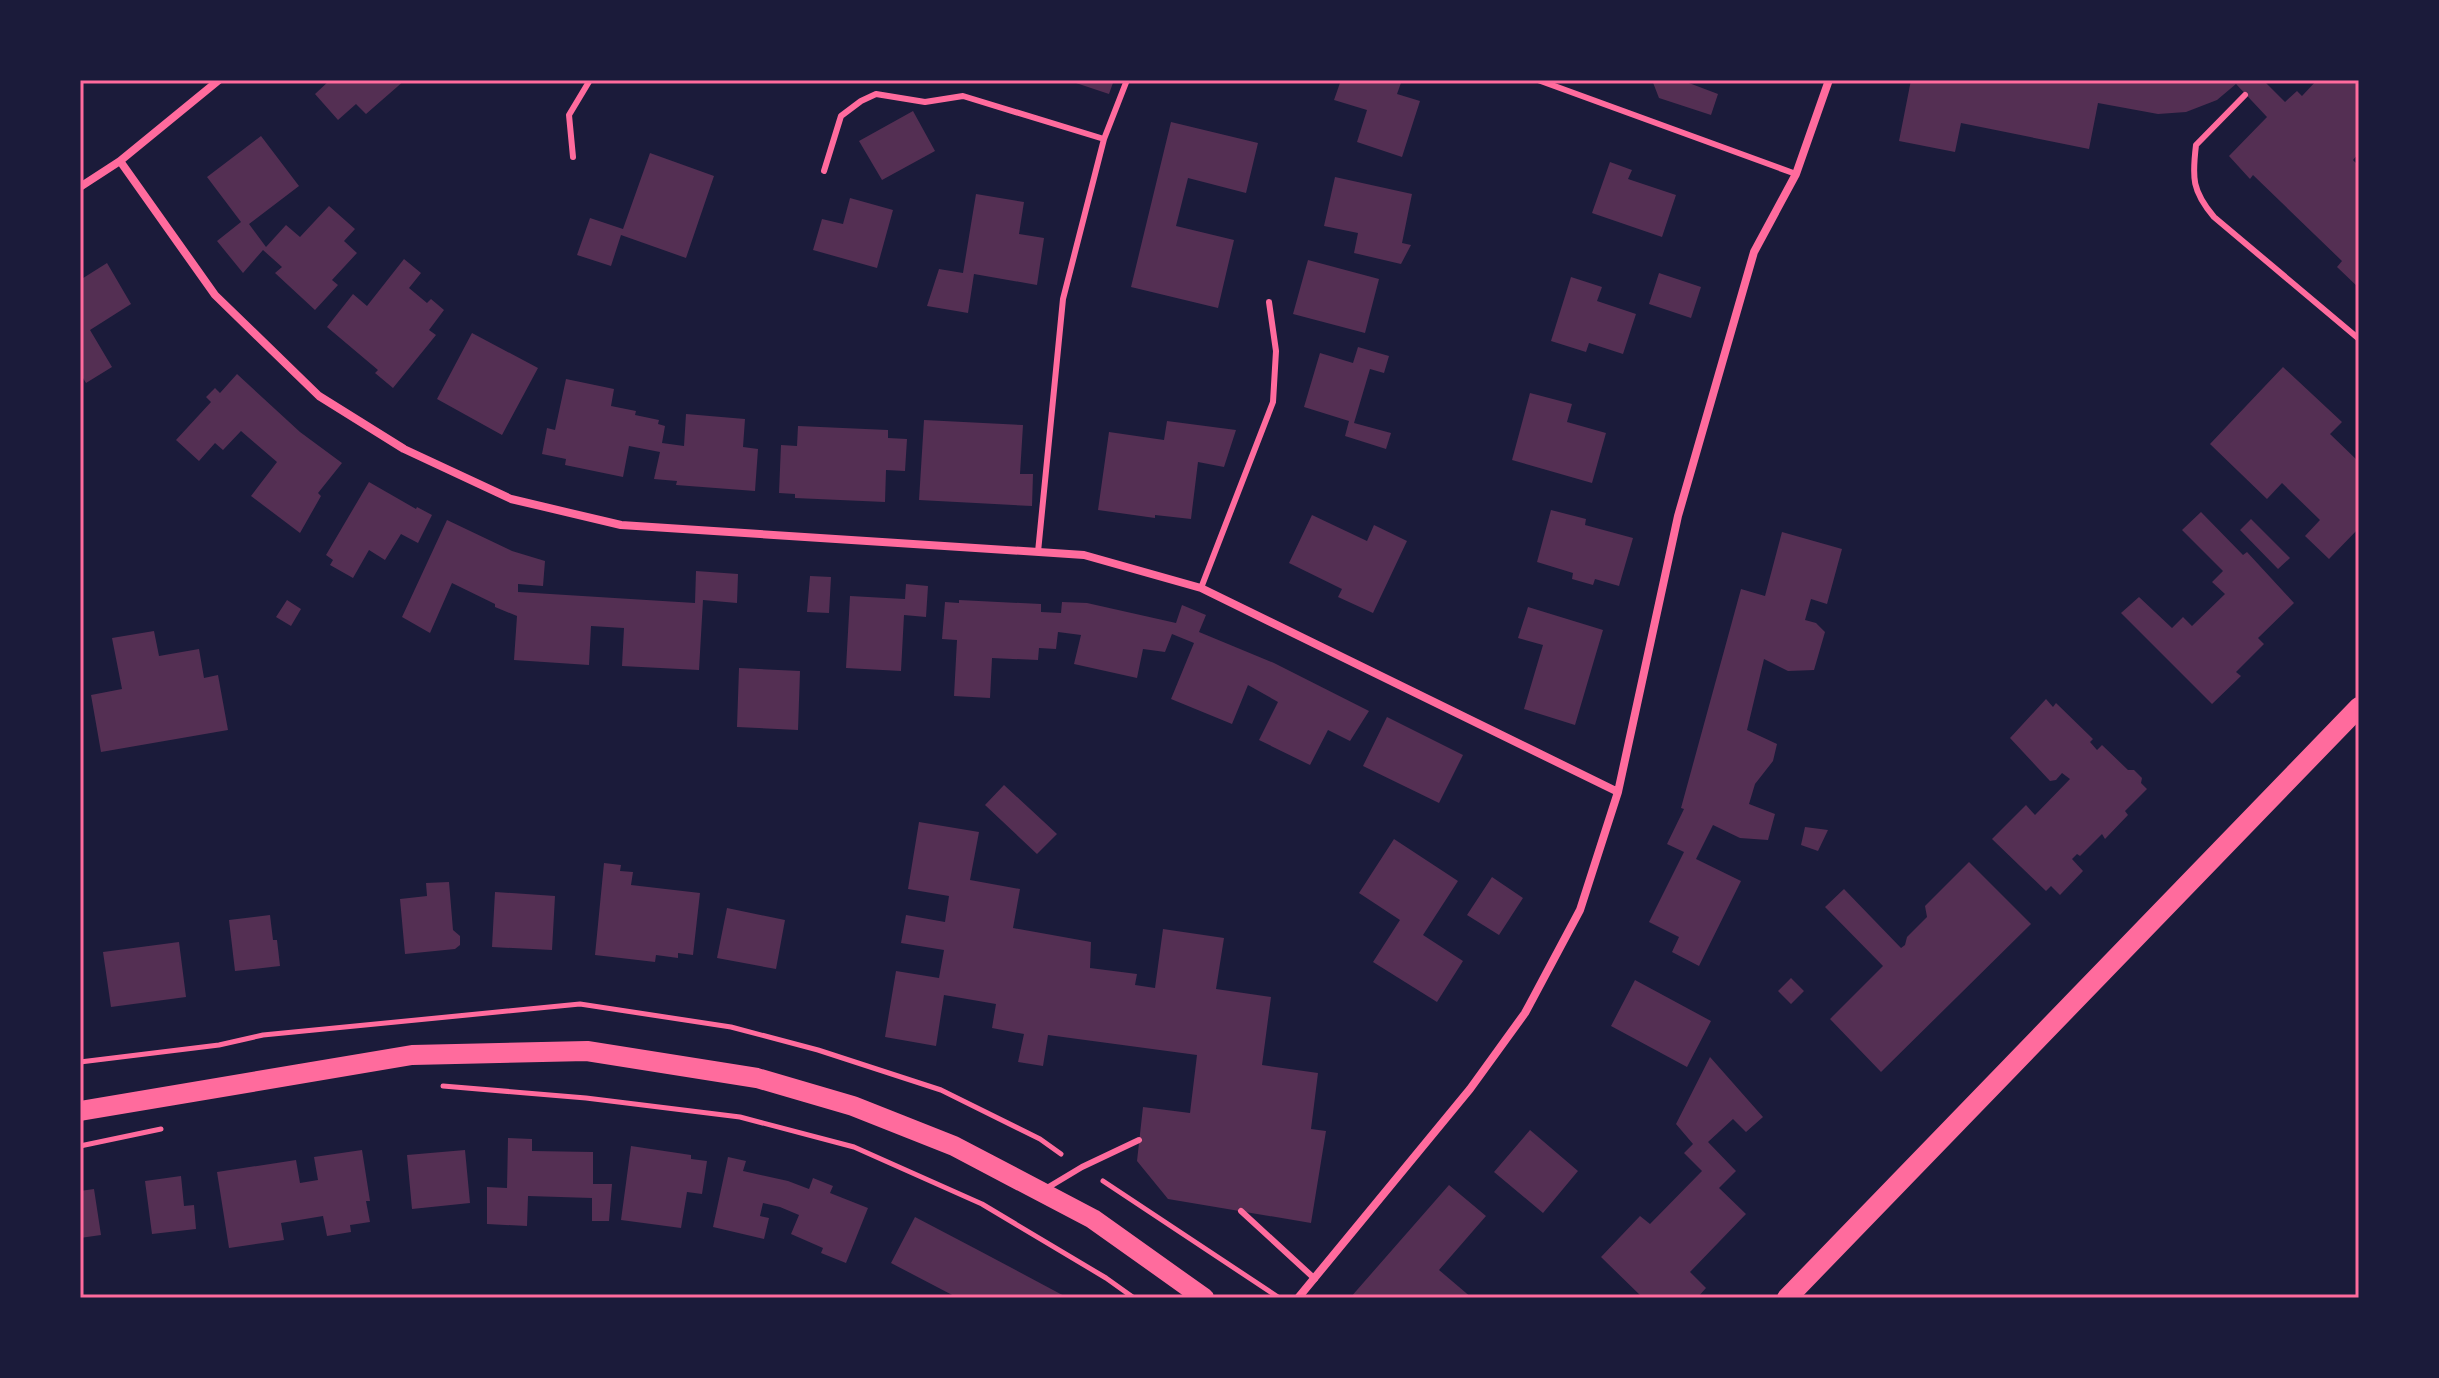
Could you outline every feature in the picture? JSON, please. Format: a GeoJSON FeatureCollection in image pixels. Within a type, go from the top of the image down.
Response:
{"type":"FeatureCollection","features":[{"type":"Feature","properties":{"kind":"main road"},"geometry":{"type":"LineString","coordinates":[[1787,1298],[2359,707]]}},
{"type":"Feature","properties":{"kind":"main road"},"geometry":{"type":"LineString","coordinates":[[80,1111],[412,1055],[587,1051],[757,1078],[853,1106],[954,1146],[1093,1219],[1204,1298]]}},
{"type":"Feature","properties":{"kind":"street"},"geometry":{"type":"LineString","coordinates":[[80,187],[120,161],[219,80]]}},
{"type":"Feature","properties":{"kind":"street"},"geometry":{"type":"LineString","coordinates":[[1298,1298],[1470,1089],[1525,1013],[1580,910],[1618,792],[1678,516],[1754,252],[1796,174],[1829,80]]}},
{"type":"Feature","properties":{"kind":"street"},"geometry":{"type":"LineString","coordinates":[[120,161],[215,295],[319,396],[404,449],[511,499],[621,525],[1084,555],[1201,588],[1618,792]]}},
{"type":"Feature","properties":{"kind":"lane"},"geometry":{"type":"LineString","coordinates":[[573,157],[569,115],[590,80]]}},
{"type":"Feature","properties":{"kind":"lane"},"geometry":{"type":"LineString","coordinates":[[1038,552],[1063,299],[1104,139],[1127,80]]}},
{"type":"Feature","properties":{"kind":"lane"},"geometry":{"type":"LineString","coordinates":[[1538,80],[1796,174]]}},
{"type":"Feature","properties":{"kind":"lane"},"geometry":{"type":"LineString","coordinates":[[824,171],[841,116],[876,94],[925,102],[963,96],[1104,139]]}},
{"type":"Feature","properties":{"kind":"lane"},"geometry":{"type":"LineString","coordinates":[[2245,95],[2196,145],[2193,183],[2200,201],[2214,217],[2359,339]]}},
{"type":"Feature","properties":{"kind":"lane"},"geometry":{"type":"LineString","coordinates":[[1201,588],[1273,402],[1276,351],[1269,302]]}},
{"type":"Feature","properties":{"kind":"lane"},"geometry":{"type":"LineString","coordinates":[[1041,1192],[1082,1167],[1139,1140]]}},
{"type":"Feature","properties":{"kind":"lane"},"geometry":{"type":"LineString","coordinates":[[1241,1211],[1315,1279]]}},
{"type":"Feature","properties":{"kind":"path"},"geometry":{"type":"LineString","coordinates":[[440,1085],[586,1098],[740,1117],[854,1147],[982,1204],[1134,1298]]}},
{"type":"Feature","properties":{"kind":"path"},"geometry":{"type":"LineString","coordinates":[[80,1146],[168,1128]]}},
{"type":"Feature","properties":{"kind":"building"},"geometry":{"type":"Polygon","coordinates":[[[330,80],[405,80],[366,114],[356,104],[338,120],[315,94],[330,80]]]}},
{"type":"Feature","properties":{"kind":"building"},"geometry":{"type":"Polygon","coordinates":[[[1067,80],[1114,80],[1109,94],[1067,80]]]}},
{"type":"Feature","properties":{"kind":"building"},"geometry":{"type":"Polygon","coordinates":[[[1341,80],[1402,80],[1397,94],[1420,101],[1402,157],[1357,142],[1367,110],[1334,100],[1341,80]]]}},
{"type":"Feature","properties":{"kind":"building"},"geometry":{"type":"Polygon","coordinates":[[[1652,80],[1681,80],[1718,94],[1711,115],[1659,98],[1652,80]]]}},
{"type":"Feature","properties":{"kind":"building"},"geometry":{"type":"Polygon","coordinates":[[[1911,80],[2263,80],[2285,102],[2297,91],[2302,96],[2317,80],[2359,80],[2359,153],[2353,160],[2359,166],[2359,288],[2337,267],[2342,261],[2253,175],[2250,179],[2229,156],[2267,117],[2236,84],[2217,100],[2186,112],[2158,114],[2098,103],[2089,149],[1961,123],[1955,152],[1899,141],[1911,80]]]}},
{"type":"Feature","properties":{"kind":"building"},"geometry":{"type":"Polygon","coordinates":[[[913,111],[935,151],[882,180],[859,141],[913,111]]]}},
{"type":"Feature","properties":{"kind":"building"},"geometry":{"type":"Polygon","coordinates":[[[1171,122],[1258,143],[1246,193],[1188,178],[1176,226],[1234,240],[1218,308],[1131,287],[1171,122]]]}},
{"type":"Feature","properties":{"kind":"building"},"geometry":{"type":"Polygon","coordinates":[[[261,136],[299,186],[249,224],[266,247],[286,225],[300,237],[329,206],[355,229],[344,241],[357,253],[332,280],[338,285],[315,310],[275,273],[282,267],[263,250],[243,273],[217,241],[241,222],[207,177],[261,136]]]}},
{"type":"Feature","properties":{"kind":"building"},"geometry":{"type":"Polygon","coordinates":[[[650,153],[714,176],[686,258],[621,235],[611,266],[577,255],[590,218],[623,229],[650,153]]]}},
{"type":"Feature","properties":{"kind":"building"},"geometry":{"type":"Polygon","coordinates":[[[1610,162],[1632,170],[1628,179],[1676,195],[1662,237],[1592,213],[1610,162]]]}},
{"type":"Feature","properties":{"kind":"building"},"geometry":{"type":"Polygon","coordinates":[[[1335,177],[1412,194],[1402,243],[1411,245],[1401,264],[1354,253],[1358,233],[1324,226],[1335,177]]]}},
{"type":"Feature","properties":{"kind":"building"},"geometry":{"type":"Polygon","coordinates":[[[976,194],[1024,202],[1019,234],[1044,238],[1037,285],[974,274],[968,313],[927,306],[939,269],[963,273],[976,194]]]}},
{"type":"Feature","properties":{"kind":"building"},"geometry":{"type":"Polygon","coordinates":[[[850,198],[893,210],[877,268],[813,250],[822,219],[843,224],[850,198]]]}},
{"type":"Feature","properties":{"kind":"building"},"geometry":{"type":"Polygon","coordinates":[[[404,259],[421,273],[409,288],[427,303],[431,299],[444,310],[429,330],[436,335],[393,388],[375,373],[378,370],[327,327],[353,294],[367,306],[404,259]]]}},
{"type":"Feature","properties":{"kind":"building"},"geometry":{"type":"Polygon","coordinates":[[[1308,260],[1379,279],[1365,333],[1293,314],[1308,260]]]}},
{"type":"Feature","properties":{"kind":"building"},"geometry":{"type":"Polygon","coordinates":[[[107,263],[131,304],[90,330],[112,367],[86,383],[80,373],[80,280],[107,263]]]}},
{"type":"Feature","properties":{"kind":"building"},"geometry":{"type":"Polygon","coordinates":[[[1659,273],[1701,287],[1691,318],[1649,304],[1659,273]]]}},
{"type":"Feature","properties":{"kind":"building"},"geometry":{"type":"Polygon","coordinates":[[[1571,277],[1602,287],[1597,301],[1636,314],[1623,354],[1589,343],[1586,352],[1551,341],[1571,277]]]}},
{"type":"Feature","properties":{"kind":"building"},"geometry":{"type":"Polygon","coordinates":[[[472,333],[538,368],[502,435],[437,399],[472,333]]]}},
{"type":"Feature","properties":{"kind":"building"},"geometry":{"type":"Polygon","coordinates":[[[1358,347],[1389,356],[1384,373],[1370,369],[1354,423],[1391,433],[1386,449],[1345,436],[1349,421],[1304,407],[1320,353],[1353,363],[1358,347]]]}},
{"type":"Feature","properties":{"kind":"building"},"geometry":{"type":"Polygon","coordinates":[[[2283,367],[2342,422],[2330,434],[2359,462],[2359,528],[2329,559],[2305,536],[2320,520],[2282,483],[2267,499],[2210,444],[2283,367]]]}},
{"type":"Feature","properties":{"kind":"building"},"geometry":{"type":"Polygon","coordinates":[[[237,374],[300,432],[342,463],[318,493],[321,496],[300,533],[251,496],[277,462],[241,431],[223,450],[215,443],[199,461],[176,440],[211,402],[206,397],[215,388],[220,393],[237,374]]]}},
{"type":"Feature","properties":{"kind":"building"},"geometry":{"type":"Polygon","coordinates":[[[566,379],[614,389],[611,406],[636,411],[635,415],[659,420],[658,424],[665,426],[662,443],[684,446],[686,414],[745,419],[743,447],[758,449],[755,491],[676,485],[677,481],[654,479],[660,452],[629,446],[623,477],[565,465],[566,459],[542,454],[547,428],[555,430],[566,379]]]}},
{"type":"Feature","properties":{"kind":"building"},"geometry":{"type":"Polygon","coordinates":[[[1530,393],[1572,404],[1567,422],[1606,433],[1592,483],[1512,460],[1530,393]]]}},
{"type":"Feature","properties":{"kind":"building"},"geometry":{"type":"Polygon","coordinates":[[[924,420],[1023,425],[1020,474],[1033,474],[1032,506],[919,500],[924,420]]]}},
{"type":"Feature","properties":{"kind":"building"},"geometry":{"type":"Polygon","coordinates":[[[1167,421],[1236,430],[1224,467],[1198,462],[1191,519],[1155,515],[1155,518],[1098,510],[1109,432],[1164,440],[1167,421]]]}},
{"type":"Feature","properties":{"kind":"building"},"geometry":{"type":"Polygon","coordinates":[[[798,426],[888,430],[888,438],[907,439],[905,471],[886,470],[885,502],[795,498],[795,494],[779,493],[781,445],[797,446],[798,426]]]}},
{"type":"Feature","properties":{"kind":"building"},"geometry":{"type":"Polygon","coordinates":[[[369,482],[432,515],[418,543],[401,534],[385,560],[369,550],[353,578],[330,565],[333,560],[326,555],[369,482]]]}},
{"type":"Feature","properties":{"kind":"building"},"geometry":{"type":"Polygon","coordinates":[[[1551,510],[1586,519],[1585,525],[1633,538],[1619,586],[1595,579],[1593,585],[1572,579],[1573,573],[1537,562],[1551,510]]]}},
{"type":"Feature","properties":{"kind":"building"},"geometry":{"type":"Polygon","coordinates":[[[2201,512],[2243,555],[2247,552],[2294,603],[2258,638],[2264,644],[2236,672],[2241,676],[2212,704],[2121,613],[2139,597],[2172,628],[2183,617],[2192,626],[2225,594],[2212,582],[2223,571],[2182,530],[2201,512]]]}},
{"type":"Feature","properties":{"kind":"building"},"geometry":{"type":"Polygon","coordinates":[[[1312,515],[1367,541],[1374,525],[1407,541],[1373,613],[1338,597],[1342,589],[1289,563],[1312,515]]]}},
{"type":"Feature","properties":{"kind":"building"},"geometry":{"type":"Polygon","coordinates":[[[2251,519],[2290,558],[2278,569],[2240,530],[2251,519]]]}},
{"type":"Feature","properties":{"kind":"building"},"geometry":{"type":"Polygon","coordinates":[[[447,520],[512,551],[545,561],[543,586],[518,584],[518,592],[695,603],[696,571],[738,574],[737,603],[703,600],[699,670],[622,666],[624,628],[591,626],[589,665],[514,660],[517,616],[452,583],[430,633],[402,617],[447,520]]]}},
{"type":"Feature","properties":{"kind":"building"},"geometry":{"type":"Polygon","coordinates":[[[1782,532],[1842,549],[1827,604],[1811,599],[1805,620],[1816,623],[1825,632],[1814,670],[1788,671],[1764,659],[1747,730],[1777,744],[1773,761],[1755,784],[1749,804],[1775,814],[1768,840],[1740,838],[1713,825],[1696,859],[1741,881],[1699,966],[1672,952],[1679,937],[1649,922],[1684,852],[1667,844],[1684,809],[1681,808],[1741,589],[1765,596],[1782,532]]]}},
{"type":"Feature","properties":{"kind":"building"},"geometry":{"type":"Polygon","coordinates":[[[810,576],[831,577],[829,613],[807,612],[810,576]]]}},
{"type":"Feature","properties":{"kind":"building"},"geometry":{"type":"Polygon","coordinates":[[[906,584],[928,586],[926,617],[904,615],[901,671],[846,668],[850,596],[905,599],[906,584]]]}},
{"type":"Feature","properties":{"kind":"building"},"geometry":{"type":"Polygon","coordinates":[[[287,600],[301,609],[291,626],[276,617],[287,600]]]}},
{"type":"Feature","properties":{"kind":"building"},"geometry":{"type":"Polygon","coordinates":[[[959,600],[1041,604],[1041,612],[1061,613],[1062,602],[1087,603],[1176,623],[1182,605],[1206,615],[1199,632],[1274,663],[1369,711],[1350,741],[1328,730],[1310,765],[1259,740],[1278,702],[1248,685],[1232,724],[1171,699],[1194,643],[1172,634],[1165,652],[1143,649],[1137,678],[1074,664],[1081,635],[1058,632],[1056,649],[1039,648],[1038,660],[992,658],[990,698],[954,696],[957,640],[942,639],[945,602],[959,603],[959,600]]]}},
{"type":"Feature","properties":{"kind":"building"},"geometry":{"type":"Polygon","coordinates":[[[1528,607],[1603,630],[1575,725],[1524,709],[1543,645],[1518,638],[1528,607]]]}},
{"type":"Feature","properties":{"kind":"building"},"geometry":{"type":"Polygon","coordinates":[[[154,631],[159,656],[199,649],[204,678],[218,675],[228,730],[101,752],[91,695],[122,689],[112,638],[154,631]]]}},
{"type":"Feature","properties":{"kind":"building"},"geometry":{"type":"Polygon","coordinates":[[[739,668],[800,671],[798,730],[737,727],[739,668]]]}},
{"type":"Feature","properties":{"kind":"building"},"geometry":{"type":"Polygon","coordinates":[[[2046,699],[2053,707],[2056,703],[2093,739],[2090,742],[2097,750],[2102,745],[2128,770],[2134,770],[2147,789],[2125,811],[2128,815],[2105,839],[2102,834],[2080,856],[2077,854],[2072,859],[2083,871],[2060,895],[2051,886],[2046,891],[1992,839],[2026,805],[2035,815],[2070,779],[2062,773],[2056,780],[2050,781],[2010,738],[2046,699]]]}},
{"type":"Feature","properties":{"kind":"building"},"geometry":{"type":"Polygon","coordinates":[[[1387,717],[1463,755],[1439,803],[1363,766],[1387,717]]]}},
{"type":"Feature","properties":{"kind":"building"},"geometry":{"type":"Polygon","coordinates":[[[1004,785],[1057,834],[1037,854],[985,805],[1004,785]]]}},
{"type":"Feature","properties":{"kind":"building"},"geometry":{"type":"Polygon","coordinates":[[[919,822],[979,832],[970,880],[1020,889],[1013,928],[1091,942],[1090,968],[1137,974],[1135,985],[1155,988],[1163,929],[1224,938],[1216,989],[1271,997],[1262,1065],[1318,1073],[1311,1129],[1326,1131],[1311,1223],[1168,1199],[1137,1161],[1143,1107],[1190,1113],[1197,1055],[1048,1035],[1043,1066],[1018,1062],[1024,1034],[992,1028],[996,1004],[944,995],[936,1046],[885,1037],[896,971],[939,978],[944,950],[901,943],[906,915],[945,922],[949,896],[908,889],[919,822]]]}},
{"type":"Feature","properties":{"kind":"building"},"geometry":{"type":"Polygon","coordinates":[[[1805,827],[1828,830],[1818,851],[1801,845],[1805,827]]]}},
{"type":"Feature","properties":{"kind":"building"},"geometry":{"type":"Polygon","coordinates":[[[1394,839],[1458,881],[1423,935],[1463,961],[1437,1002],[1373,962],[1400,920],[1359,893],[1394,839]]]}},
{"type":"Feature","properties":{"kind":"building"},"geometry":{"type":"Polygon","coordinates":[[[1969,862],[2031,924],[1881,1072],[1830,1019],[1883,966],[1825,907],[1844,889],[1901,948],[1907,937],[1927,917],[1925,906],[1969,862]]]}},
{"type":"Feature","properties":{"kind":"building"},"geometry":{"type":"Polygon","coordinates":[[[604,863],[621,865],[620,871],[633,872],[631,885],[700,893],[693,955],[678,953],[678,958],[656,955],[655,962],[595,955],[604,863]]]}},
{"type":"Feature","properties":{"kind":"building"},"geometry":{"type":"Polygon","coordinates":[[[1492,877],[1523,898],[1499,935],[1467,915],[1492,877]]]}},
{"type":"Feature","properties":{"kind":"building"},"geometry":{"type":"Polygon","coordinates":[[[449,882],[453,930],[460,936],[460,945],[455,949],[405,954],[400,899],[427,896],[426,883],[449,882]]]}},
{"type":"Feature","properties":{"kind":"building"},"geometry":{"type":"Polygon","coordinates":[[[495,892],[555,896],[552,950],[492,947],[495,892]]]}},
{"type":"Feature","properties":{"kind":"building"},"geometry":{"type":"Polygon","coordinates":[[[727,908],[785,920],[776,969],[717,958],[727,908]]]}},
{"type":"Feature","properties":{"kind":"building"},"geometry":{"type":"Polygon","coordinates":[[[270,915],[280,966],[235,971],[229,920],[270,915]]]}},
{"type":"Feature","properties":{"kind":"building"},"geometry":{"type":"Polygon","coordinates":[[[179,942],[186,997],[111,1007],[103,952],[179,942]]]}},
{"type":"Feature","properties":{"kind":"building"},"geometry":{"type":"Polygon","coordinates":[[[1791,978],[1804,991],[1791,1004],[1778,991],[1791,978]]]}},
{"type":"Feature","properties":{"kind":"building"},"geometry":{"type":"Polygon","coordinates":[[[1635,980],[1711,1021],[1687,1067],[1611,1026],[1635,980]]]}},
{"type":"Feature","properties":{"kind":"building"},"geometry":{"type":"Polygon","coordinates":[[[1710,1057],[1763,1117],[1746,1132],[1733,1119],[1708,1142],[1736,1171],[1719,1188],[1746,1214],[1690,1272],[1706,1288],[1697,1298],[1643,1298],[1601,1257],[1640,1216],[1650,1224],[1702,1171],[1684,1153],[1693,1144],[1676,1124],[1710,1057]]]}},
{"type":"Feature","properties":{"kind":"building"},"geometry":{"type":"Polygon","coordinates":[[[1530,1130],[1578,1171],[1543,1213],[1494,1172],[1530,1130]]]}},
{"type":"Feature","properties":{"kind":"building"},"geometry":{"type":"Polygon","coordinates":[[[508,1138],[532,1139],[532,1151],[593,1152],[593,1184],[612,1184],[609,1221],[592,1221],[592,1198],[528,1196],[527,1226],[487,1224],[487,1187],[507,1188],[508,1138]]]}},
{"type":"Feature","properties":{"kind":"building"},"geometry":{"type":"Polygon","coordinates":[[[631,1146],[691,1155],[691,1159],[707,1161],[702,1194],[687,1192],[681,1228],[621,1220],[631,1146]]]}},
{"type":"Feature","properties":{"kind":"building"},"geometry":{"type":"Polygon","coordinates":[[[362,1150],[370,1222],[350,1225],[351,1232],[327,1236],[323,1216],[281,1223],[284,1240],[229,1248],[217,1172],[296,1160],[300,1183],[318,1180],[314,1157],[362,1150]]]}},
{"type":"Feature","properties":{"kind":"building"},"geometry":{"type":"Polygon","coordinates":[[[465,1150],[470,1203],[412,1209],[407,1155],[465,1150]]]}},
{"type":"Feature","properties":{"kind":"building"},"geometry":{"type":"Polygon","coordinates":[[[728,1157],[746,1161],[743,1171],[809,1189],[813,1178],[833,1186],[830,1193],[868,1208],[846,1263],[821,1253],[823,1248],[791,1234],[799,1215],[780,1207],[763,1203],[760,1216],[769,1218],[764,1239],[713,1227],[728,1157]]]}},
{"type":"Feature","properties":{"kind":"building"},"geometry":{"type":"Polygon","coordinates":[[[181,1176],[184,1206],[194,1205],[196,1229],[152,1234],[145,1181],[181,1176]]]}},
{"type":"Feature","properties":{"kind":"building"},"geometry":{"type":"Polygon","coordinates":[[[1449,1185],[1486,1216],[1439,1270],[1472,1298],[1350,1298],[1449,1185]]]}},
{"type":"Feature","properties":{"kind":"building"},"geometry":{"type":"Polygon","coordinates":[[[94,1189],[101,1235],[80,1238],[80,1191],[94,1189]]]}},
{"type":"Feature","properties":{"kind":"building"},"geometry":{"type":"Polygon","coordinates":[[[915,1217],[1068,1298],[958,1298],[891,1263],[915,1217]]]}}]}
